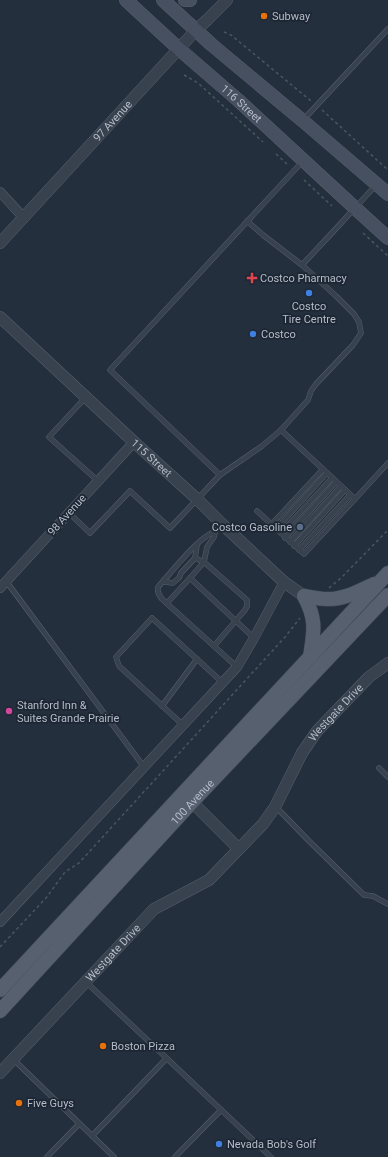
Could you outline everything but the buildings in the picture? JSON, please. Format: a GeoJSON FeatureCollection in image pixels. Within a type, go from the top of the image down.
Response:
{"type":"FeatureCollection","features":[{"type":"Feature","properties":{"kind":"main road","name":"116 Street"},"geometry":{"type":"LineString","coordinates":[[126,0],[179,49],[238,100],[388,238]]}},
{"type":"Feature","properties":{"kind":"main road"},"geometry":{"type":"LineString","coordinates":[[163,0],[212,45],[388,194]]}},
{"type":"Feature","properties":{"kind":"main road"},"geometry":{"type":"LineString","coordinates":[[184,0],[190,0]]}},
{"type":"Feature","properties":{"kind":"main road"},"geometry":{"type":"LineString","coordinates":[[304,596],[326,599],[338,598],[352,594],[385,577]]}},
{"type":"Feature","properties":{"kind":"main road","name":"100 Avenue"},"geometry":{"type":"LineString","coordinates":[[0,990],[385,577]]}},
{"type":"Feature","properties":{"kind":"main road","name":"100 Avenue"},"geometry":{"type":"LineString","coordinates":[[0,1011],[192,802],[388,595]]}},
{"type":"Feature","properties":{"kind":"main road"},"geometry":{"type":"LineString","coordinates":[[304,596],[312,614],[314,624],[310,657]]}},
{"type":"Feature","properties":{"kind":"street","name":"97 Avenue"},"geometry":{"type":"LineString","coordinates":[[0,243],[196,30],[227,0]]}},
{"type":"Feature","properties":{"kind":"street"},"geometry":{"type":"LineString","coordinates":[[0,192],[24,218]]}},
{"type":"Feature","properties":{"kind":"street","name":"115 Street"},"geometry":{"type":"LineString","coordinates":[[0,318],[197,499],[219,528],[284,582],[304,596]]}},
{"type":"Feature","properties":{"kind":"street","name":"98 Avenue"},"geometry":{"type":"LineString","coordinates":[[3,584],[134,442]]}},
{"type":"Feature","properties":{"kind":"street"},"geometry":{"type":"LineString","coordinates":[[0,922],[237,667],[284,582]]}},
{"type":"Feature","properties":{"kind":"street","name":"Westgate Drive"},"geometry":{"type":"LineString","coordinates":[[0,1073],[154,909],[209,880],[263,824],[275,807],[302,753],[317,731],[369,677],[388,663]]}},
{"type":"Feature","properties":{"kind":"street"},"geometry":{"type":"LineString","coordinates":[[192,802],[239,849]]}},
{"type":"Feature","properties":{"kind":"lane"},"geometry":{"type":"LineString","coordinates":[[303,121],[388,29]]}},
{"type":"Feature","properties":{"kind":"lane"},"geometry":{"type":"LineString","coordinates":[[220,475],[110,370],[304,160]]}},
{"type":"Feature","properties":{"kind":"lane"},"geometry":{"type":"LineString","coordinates":[[302,265],[377,184]]}},
{"type":"Feature","properties":{"kind":"lane"},"geometry":{"type":"LineString","coordinates":[[69,513],[90,533],[130,491],[170,528],[220,475],[262,446],[281,430],[308,400],[316,384],[353,345],[361,333],[359,322],[354,314],[302,265],[263,236],[247,221]]}},
{"type":"Feature","properties":{"kind":"lane"},"geometry":{"type":"LineString","coordinates":[[86,397],[49,437],[98,481]]}},
{"type":"Feature","properties":{"kind":"lane"},"geometry":{"type":"LineString","coordinates":[[281,430],[354,499]]}},
{"type":"Feature","properties":{"kind":"lane"},"geometry":{"type":"LineString","coordinates":[[257,511],[304,554],[388,463]]}},
{"type":"Feature","properties":{"kind":"lane"},"geometry":{"type":"LineString","coordinates":[[271,525],[323,469]]}},
{"type":"Feature","properties":{"kind":"lane"},"geometry":{"type":"LineString","coordinates":[[276,529],[327,473]]}},
{"type":"Feature","properties":{"kind":"lane"},"geometry":{"type":"LineString","coordinates":[[281,533],[332,478]]}},
{"type":"Feature","properties":{"kind":"lane"},"geometry":{"type":"LineString","coordinates":[[285,538],[336,482]]}},
{"type":"Feature","properties":{"kind":"lane"},"geometry":{"type":"LineString","coordinates":[[290,542],[341,486]]}},
{"type":"Feature","properties":{"kind":"lane"},"geometry":{"type":"LineString","coordinates":[[294,546],[345,490]]}},
{"type":"Feature","properties":{"kind":"lane"},"geometry":{"type":"LineString","coordinates":[[299,550],[350,495]]}},
{"type":"Feature","properties":{"kind":"lane"},"geometry":{"type":"LineString","coordinates":[[219,528],[210,533],[196,545],[164,580],[157,590],[158,594],[167,603],[237,667]]}},
{"type":"Feature","properties":{"kind":"lane"},"geometry":{"type":"LineString","coordinates":[[167,603],[204,562],[207,547],[219,528]]}},
{"type":"Feature","properties":{"kind":"lane"},"geometry":{"type":"LineString","coordinates":[[164,580],[169,583],[173,583],[179,578],[181,573],[195,558],[196,545]]}},
{"type":"Feature","properties":{"kind":"lane"},"geometry":{"type":"LineString","coordinates":[[195,558],[204,562],[247,600],[247,606],[214,646]]}},
{"type":"Feature","properties":{"kind":"lane"},"geometry":{"type":"LineString","coordinates":[[190,578],[254,638]]}},
{"type":"Feature","properties":{"kind":"lane"},"geometry":{"type":"LineString","coordinates":[[3,584],[144,767]]}},
{"type":"Feature","properties":{"kind":"lane"},"geometry":{"type":"LineString","coordinates":[[183,725],[119,666],[116,657],[152,618],[222,682]]}},
{"type":"Feature","properties":{"kind":"lane"},"geometry":{"type":"LineString","coordinates":[[162,706],[197,658]]}},
{"type":"Feature","properties":{"kind":"lane"},"geometry":{"type":"LineString","coordinates":[[379,768],[388,777]]}},
{"type":"Feature","properties":{"kind":"lane"},"geometry":{"type":"LineString","coordinates":[[275,807],[364,895],[373,896],[388,904]]}},
{"type":"Feature","properties":{"kind":"lane"},"geometry":{"type":"LineString","coordinates":[[85,982],[271,1157]]}},
{"type":"Feature","properties":{"kind":"lane"},"geometry":{"type":"LineString","coordinates":[[13,1059],[114,1157]]}},
{"type":"Feature","properties":{"kind":"lane"},"geometry":{"type":"LineString","coordinates":[[92,1136],[166,1059]]}},
{"type":"Feature","properties":{"kind":"lane"},"geometry":{"type":"LineString","coordinates":[[176,1157],[221,1110]]}},
{"type":"Feature","properties":{"kind":"lane"},"geometry":{"type":"LineString","coordinates":[[47,1157],[79,1124]]}},
{"type":"Feature","properties":{"kind":"path"},"geometry":{"type":"LineString","coordinates":[[224,32],[231,35],[317,105],[388,170]]}},
{"type":"Feature","properties":{"kind":"path"},"geometry":{"type":"LineString","coordinates":[[184,76],[198,83],[263,142]]}},
{"type":"Feature","properties":{"kind":"path"},"geometry":{"type":"LineString","coordinates":[[276,154],[286,164]]}},
{"type":"Feature","properties":{"kind":"path"},"geometry":{"type":"LineString","coordinates":[[304,180],[332,206]]}},
{"type":"Feature","properties":{"kind":"path"},"geometry":{"type":"LineString","coordinates":[[363,233],[388,256]]}},
{"type":"Feature","properties":{"kind":"path"},"geometry":{"type":"LineString","coordinates":[[325,592],[341,578],[388,530]]}},
{"type":"Feature","properties":{"kind":"path"},"geometry":{"type":"LineString","coordinates":[[0,947],[46,898],[65,872],[79,863],[286,637],[301,616]]}},
{"type":"Feature","properties":{"kind":"place","name":"Subway"},"geometry":{"type":"Point","coordinates":[264,16]}},
{"type":"Feature","properties":{"kind":"place","name":"Costco Pharmacy"},"geometry":{"type":"Point","coordinates":[252,278]}},
{"type":"Feature","properties":{"kind":"place","name":"Costco Tire Centre"},"geometry":{"type":"Point","coordinates":[309,293]}},
{"type":"Feature","properties":{"kind":"place","name":"Costco"},"geometry":{"type":"Point","coordinates":[253,334]}},
{"type":"Feature","properties":{"kind":"place","name":"Costco Gasoline"},"geometry":{"type":"Point","coordinates":[300,527]}},
{"type":"Feature","properties":{"kind":"place","name":"Stanford Inn & Suites Grande Prairie"},"geometry":{"type":"Point","coordinates":[9,711]}},
{"type":"Feature","properties":{"kind":"place","name":"Boston Pizza"},"geometry":{"type":"Point","coordinates":[103,1046]}},
{"type":"Feature","properties":{"kind":"place","name":"Five Guys"},"geometry":{"type":"Point","coordinates":[19,1103]}},
{"type":"Feature","properties":{"kind":"place","name":"Nevada Bob's Golf"},"geometry":{"type":"Point","coordinates":[219,1144]}}]}
